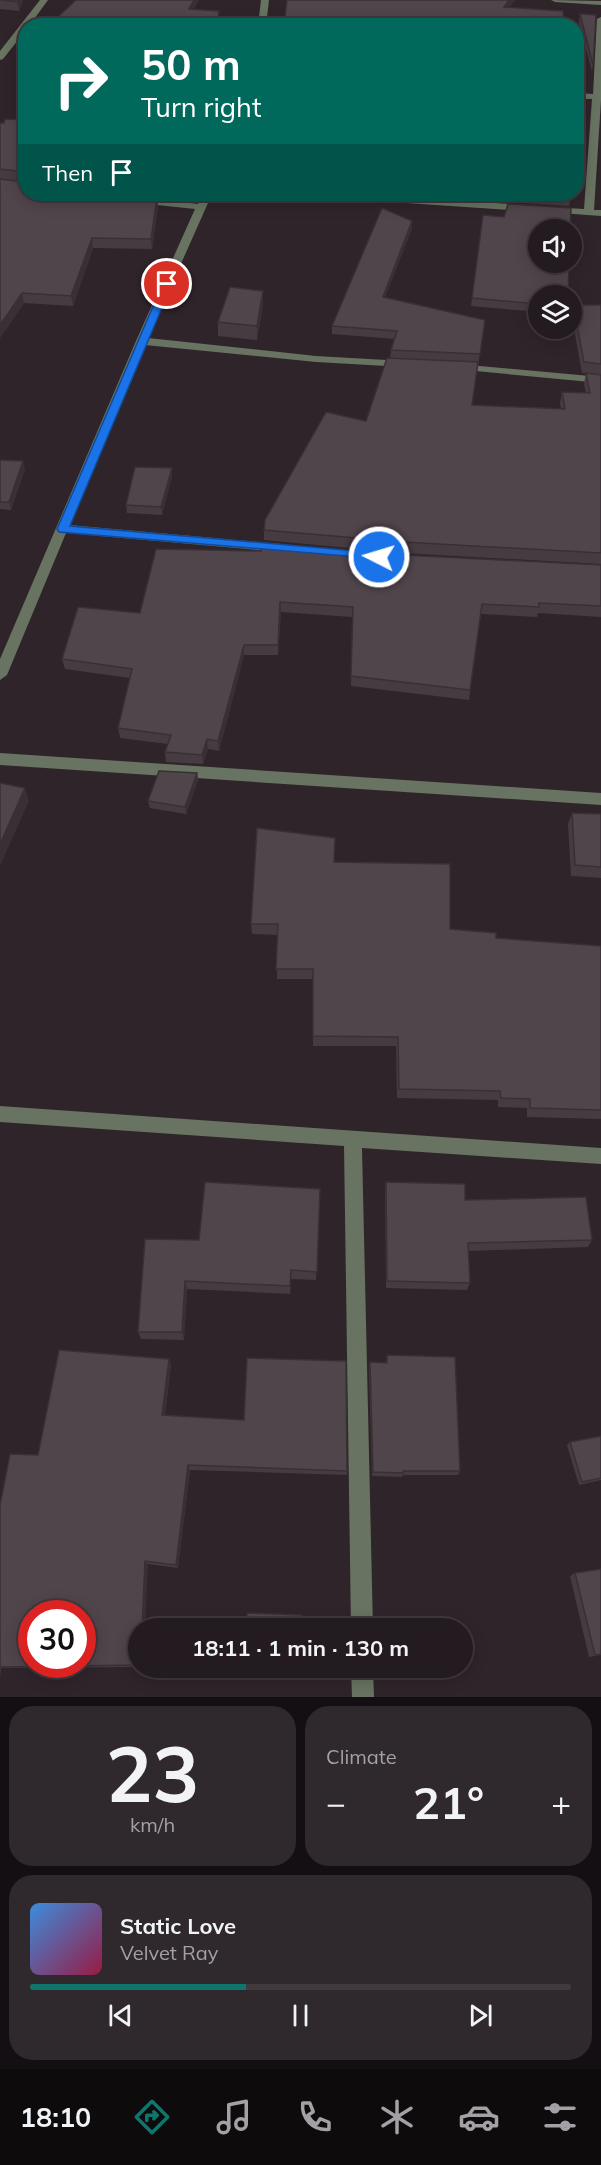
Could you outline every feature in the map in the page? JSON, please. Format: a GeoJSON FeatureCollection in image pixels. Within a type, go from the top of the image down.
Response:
{"type":"FeatureCollection","features":[{"type":"Feature","properties":{"kind":"street"},"geometry":{"type":"LineString","coordinates":[[27,18],[44,0]]}},
{"type":"Feature","properties":{"kind":"street"},"geometry":{"type":"LineString","coordinates":[[263,18],[265,0]]}},
{"type":"Feature","properties":{"kind":"street"},"geometry":{"type":"LineString","coordinates":[[555,0],[601,3]]}},
{"type":"Feature","properties":{"kind":"street"},"geometry":{"type":"LineString","coordinates":[[589,212],[593,138],[600,97],[601,19]]}},
{"type":"Feature","properties":{"kind":"street"},"geometry":{"type":"LineString","coordinates":[[0,57],[4,43],[18,28]]}},
{"type":"Feature","properties":{"kind":"street"},"geometry":{"type":"LineString","coordinates":[[584,96],[600,97]]}},
{"type":"Feature","properties":{"kind":"street"},"geometry":{"type":"LineString","coordinates":[[148,201],[201,207]]}},
{"type":"Feature","properties":{"kind":"street"},"geometry":{"type":"LineString","coordinates":[[0,675],[141,341],[204,201]]}},
{"type":"Feature","properties":{"kind":"street"},"geometry":{"type":"LineString","coordinates":[[423,201],[601,213]]}},
{"type":"Feature","properties":{"kind":"street"},"geometry":{"type":"LineString","coordinates":[[141,341],[316,359],[417,365]]}},
{"type":"Feature","properties":{"kind":"street"},"geometry":{"type":"LineString","coordinates":[[451,367],[601,380]]}},
{"type":"Feature","properties":{"kind":"street"},"geometry":{"type":"LineString","coordinates":[[63,529],[297,549]]}},
{"type":"Feature","properties":{"kind":"street"},"geometry":{"type":"LineString","coordinates":[[0,759],[601,799]]}},
{"type":"Feature","properties":{"kind":"street"},"geometry":{"type":"LineString","coordinates":[[0,1114],[601,1156]]}},
{"type":"Feature","properties":{"kind":"street"},"geometry":{"type":"LineString","coordinates":[[353,1138],[362,1618]]}},
{"type":"Feature","properties":{"kind":"street"},"geometry":{"type":"LineString","coordinates":[[362,1678],[363,1697]]}},
{"type":"Feature","properties":{"kind":"building"},"geometry":{"type":"Polygon","coordinates":[[[76,0],[194,0],[189,9],[219,11],[218,18],[57,18],[76,0]]]}},
{"type":"Feature","properties":{"kind":"building"},"geometry":{"type":"Polygon","coordinates":[[[287,0],[509,0],[504,7],[563,11],[563,18],[285,18],[287,0]]]}},
{"type":"Feature","properties":{"kind":"building"},"geometry":{"type":"Polygon","coordinates":[[[580,14],[596,15],[593,65],[584,30],[584,18],[581,18],[580,14]]]}},
{"type":"Feature","properties":{"kind":"building"},"geometry":{"type":"Polygon","coordinates":[[[5,119],[18,120],[18,171],[0,169],[0,123],[4,123],[5,119]]]}},
{"type":"Feature","properties":{"kind":"building"},"geometry":{"type":"Polygon","coordinates":[[[0,179],[18,181],[18,201],[156,201],[151,239],[92,238],[71,296],[22,293],[0,325],[0,179]]]}},
{"type":"Feature","properties":{"kind":"building"},"geometry":{"type":"Polygon","coordinates":[[[508,204],[571,208],[570,219],[528,219],[528,273],[569,273],[568,285],[528,285],[528,303],[472,298],[483,215],[504,217],[508,204]]]}},
{"type":"Feature","properties":{"kind":"building"},"geometry":{"type":"Polygon","coordinates":[[[382,208],[412,221],[383,297],[485,320],[480,354],[391,350],[397,331],[332,326],[382,208]]]}},
{"type":"Feature","properties":{"kind":"building"},"geometry":{"type":"Polygon","coordinates":[[[230,287],[263,291],[257,326],[218,322],[230,287]]]}},
{"type":"Feature","properties":{"kind":"building"},"geometry":{"type":"Polygon","coordinates":[[[582,305],[601,305],[601,364],[584,362],[580,339],[582,339],[582,305]]]}},
{"type":"Feature","properties":{"kind":"building"},"geometry":{"type":"Polygon","coordinates":[[[387,358],[478,362],[472,405],[565,409],[562,392],[590,393],[586,373],[601,375],[601,553],[403,542],[264,530],[265,520],[326,412],[366,421],[387,358]]]}},
{"type":"Feature","properties":{"kind":"building"},"geometry":{"type":"Polygon","coordinates":[[[0,460],[23,461],[9,502],[0,502],[0,460]]]}},
{"type":"Feature","properties":{"kind":"building"},"geometry":{"type":"Polygon","coordinates":[[[135,467],[172,468],[161,507],[126,505],[135,467]]]}},
{"type":"Feature","properties":{"kind":"building"},"geometry":{"type":"Polygon","coordinates":[[[262,543],[403,555],[601,565],[601,606],[539,603],[539,607],[482,604],[470,690],[351,676],[353,607],[280,602],[278,645],[244,645],[218,741],[207,739],[202,755],[165,752],[171,735],[118,728],[132,669],[62,659],[78,607],[140,613],[156,549],[261,551],[262,543]]]}},
{"type":"Feature","properties":{"kind":"building"},"geometry":{"type":"Polygon","coordinates":[[[159,771],[197,773],[185,807],[148,801],[159,771]]]}},
{"type":"Feature","properties":{"kind":"building"},"geometry":{"type":"Polygon","coordinates":[[[0,783],[25,788],[0,844],[0,783]]]}},
{"type":"Feature","properties":{"kind":"building"},"geometry":{"type":"Polygon","coordinates":[[[572,813],[601,814],[601,867],[575,865],[572,813]]]}},
{"type":"Feature","properties":{"kind":"building"},"geometry":{"type":"Polygon","coordinates":[[[257,828],[335,838],[334,862],[450,864],[450,929],[496,933],[496,938],[601,946],[601,1110],[530,1108],[530,1099],[501,1098],[500,1091],[399,1089],[398,1037],[313,1036],[313,969],[276,969],[278,924],[251,924],[257,828]]]}},
{"type":"Feature","properties":{"kind":"building"},"geometry":{"type":"Polygon","coordinates":[[[205,1182],[320,1189],[317,1272],[291,1270],[290,1286],[185,1281],[182,1332],[138,1332],[145,1239],[199,1240],[205,1182]]]}},
{"type":"Feature","properties":{"kind":"building"},"geometry":{"type":"Polygon","coordinates":[[[386,1182],[465,1184],[465,1200],[586,1197],[592,1240],[468,1243],[470,1283],[387,1281],[386,1182]]]}},
{"type":"Feature","properties":{"kind":"building"},"geometry":{"type":"Polygon","coordinates":[[[59,1350],[169,1359],[162,1415],[244,1420],[247,1358],[346,1361],[347,1471],[188,1465],[176,1565],[145,1561],[142,1618],[128,1618],[128,1665],[96,1666],[96,1600],[18,1600],[18,1667],[0,1667],[0,1505],[10,1454],[38,1455],[59,1350]]]}},
{"type":"Feature","properties":{"kind":"building"},"geometry":{"type":"Polygon","coordinates":[[[387,1355],[455,1357],[460,1471],[373,1472],[370,1362],[387,1363],[387,1355]]]}},
{"type":"Feature","properties":{"kind":"building"},"geometry":{"type":"Polygon","coordinates":[[[601,1436],[601,1478],[582,1482],[570,1442],[601,1436]]]}},
{"type":"Feature","properties":{"kind":"building"},"geometry":{"type":"Polygon","coordinates":[[[601,1569],[601,1654],[595,1655],[575,1573],[601,1569]]]}},
{"type":"Feature","properties":{"kind":"building"},"geometry":{"type":"Polygon","coordinates":[[[247,1613],[302,1615],[302,1618],[247,1618],[247,1613]]]}},
{"type":"Feature","properties":{"kind":"route"},"geometry":{"type":"LineString","coordinates":[[167,284],[63,529],[379,557]]}}]}
